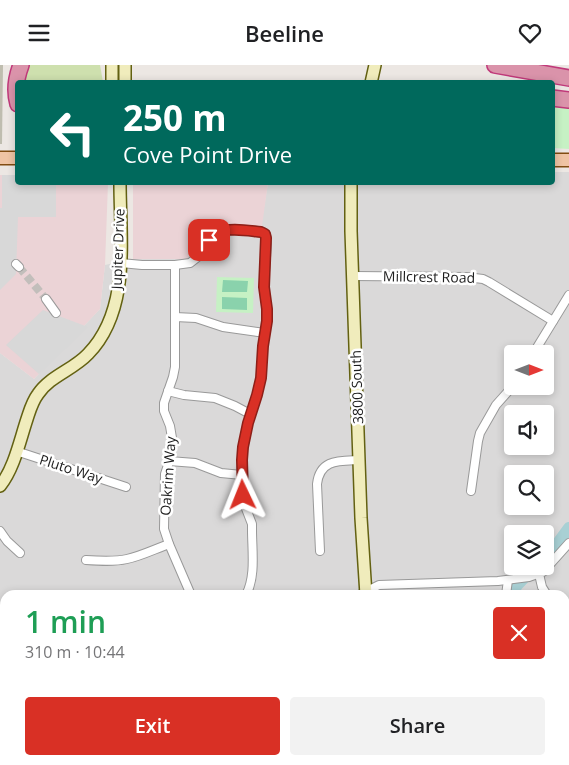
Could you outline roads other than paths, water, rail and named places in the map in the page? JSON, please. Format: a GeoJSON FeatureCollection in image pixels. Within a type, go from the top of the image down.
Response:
{"type":"FeatureCollection","features":[{"type":"Feature","properties":{"kind":"highway"},"geometry":{"type":"LineString","coordinates":[[17,80],[22,65]]}},
{"type":"Feature","properties":{"kind":"highway"},"geometry":{"type":"LineString","coordinates":[[495,65],[569,78]]}},
{"type":"Feature","properties":{"kind":"highway"},"geometry":{"type":"LineString","coordinates":[[555,98],[569,100]]}},
{"type":"Feature","properties":{"kind":"main road"},"geometry":{"type":"LineString","coordinates":[[0,158],[15,158]]}},
{"type":"Feature","properties":{"kind":"main road"},"geometry":{"type":"LineString","coordinates":[[555,160],[569,160]]}},
{"type":"Feature","properties":{"kind":"street"},"geometry":{"type":"LineString","coordinates":[[112,65],[112,80]]}},
{"type":"Feature","properties":{"kind":"street"},"geometry":{"type":"LineString","coordinates":[[125,65],[125,80]]}},
{"type":"Feature","properties":{"kind":"street"},"geometry":{"type":"LineString","coordinates":[[372,80],[375,65]]}},
{"type":"Feature","properties":{"kind":"street","name":"Jupiter Drive"},"geometry":{"type":"LineString","coordinates":[[0,486],[10,471],[30,408],[38,394],[52,380],[81,361],[106,330],[116,299],[121,263],[120,185]]}},
{"type":"Feature","properties":{"kind":"street","name":"3800 South"},"geometry":{"type":"LineString","coordinates":[[351,185],[364,590]]}},
{"type":"Feature","properties":{"kind":"street"},"geometry":{"type":"LineString","coordinates":[[121,263],[142,265],[185,264],[199,256],[212,237],[220,231],[232,229],[266,235],[264,278],[267,314],[261,378],[243,447],[242,475],[244,500],[252,523],[252,575],[248,590]]}},
{"type":"Feature","properties":{"kind":"street","name":"Oakrim Way"},"geometry":{"type":"LineString","coordinates":[[175,265],[175,367],[164,407],[172,434],[172,451],[165,474],[164,531],[189,590]]}},
{"type":"Feature","properties":{"kind":"street","name":"Millcrest Road"},"geometry":{"type":"LineString","coordinates":[[353,276],[466,277],[483,279],[553,321]]}},
{"type":"Feature","properties":{"kind":"street"},"geometry":{"type":"LineString","coordinates":[[538,345],[569,295]]}},
{"type":"Feature","properties":{"kind":"street"},"geometry":{"type":"LineString","coordinates":[[46,299],[56,313]]}},
{"type":"Feature","properties":{"kind":"street"},"geometry":{"type":"LineString","coordinates":[[175,317],[196,318],[216,325],[265,333]]}},
{"type":"Feature","properties":{"kind":"street"},"geometry":{"type":"LineString","coordinates":[[168,391],[215,399],[235,406],[250,415]]}},
{"type":"Feature","properties":{"kind":"street"},"geometry":{"type":"LineString","coordinates":[[471,491],[480,433],[496,405],[505,395]]}},
{"type":"Feature","properties":{"kind":"street","name":"Pluto Way"},"geometry":{"type":"LineString","coordinates":[[16,451],[126,487]]}},
{"type":"Feature","properties":{"kind":"street"},"geometry":{"type":"LineString","coordinates":[[320,551],[317,484],[319,475],[324,467],[333,462],[359,460]]}},
{"type":"Feature","properties":{"kind":"street"},"geometry":{"type":"LineString","coordinates":[[169,461],[195,463],[222,473],[242,475]]}},
{"type":"Feature","properties":{"kind":"street"},"geometry":{"type":"LineString","coordinates":[[0,531],[7,541],[20,553]]}},
{"type":"Feature","properties":{"kind":"street"},"geometry":{"type":"LineString","coordinates":[[554,560],[569,543]]}},
{"type":"Feature","properties":{"kind":"street"},"geometry":{"type":"LineString","coordinates":[[86,560],[126,560],[169,544]]}},
{"type":"Feature","properties":{"kind":"street"},"geometry":{"type":"LineString","coordinates":[[371,590],[379,585],[512,580],[536,575]]}},
{"type":"Feature","properties":{"kind":"street"},"geometry":{"type":"LineString","coordinates":[[539,575],[544,590]]}},
{"type":"Feature","properties":{"kind":"street"},"geometry":{"type":"LineString","coordinates":[[508,590],[512,580]]}},
{"type":"Feature","properties":{"kind":"waterway"},"geometry":{"type":"LineString","coordinates":[[554,547],[569,528]]}},
{"type":"Feature","properties":{"kind":"waterway"},"geometry":{"type":"LineString","coordinates":[[515,590],[516,586],[526,575]]}},
{"type":"Feature","properties":{"kind":"tunnel"},"geometry":{"type":"LineString","coordinates":[[19,267],[46,299]]}}]}
